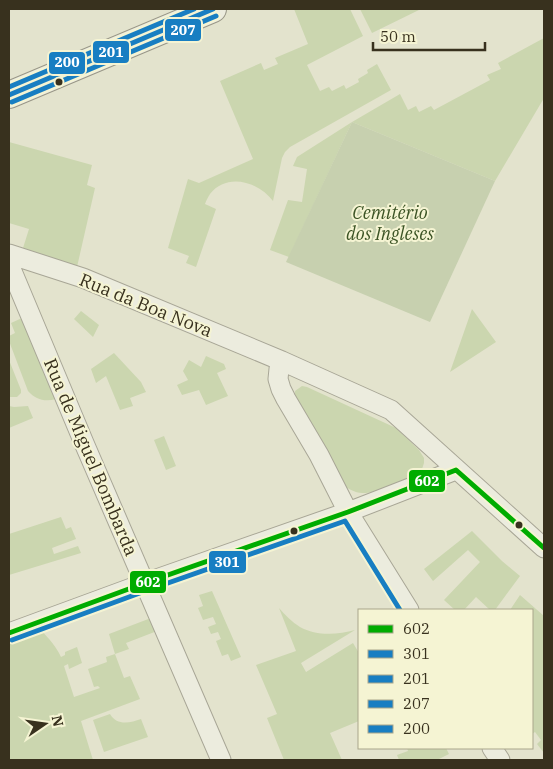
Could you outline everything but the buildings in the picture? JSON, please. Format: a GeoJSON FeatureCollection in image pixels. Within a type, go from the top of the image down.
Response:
{"type":"FeatureCollection","features":[{"type":"Feature","properties":{"kind":"main road"},"geometry":{"type":"LineString","coordinates":[[9,95],[213,9]]}},
{"type":"Feature","properties":{"kind":"street","name":"Rua da Boa Nova"},"geometry":{"type":"LineString","coordinates":[[9,254],[83,278],[282,361],[391,410],[544,548]]}},
{"type":"Feature","properties":{"kind":"street","name":"Rua de Miguel Bombarda"},"geometry":{"type":"LineString","coordinates":[[9,264],[221,760]]}},
{"type":"Feature","properties":{"kind":"street"},"geometry":{"type":"LineString","coordinates":[[282,361],[278,379],[281,389],[348,512],[408,609]]}},
{"type":"Feature","properties":{"kind":"street"},"geometry":{"type":"LineString","coordinates":[[9,633],[348,512],[456,470]]}},
{"type":"Feature","properties":{"kind":"street"},"geometry":{"type":"LineString","coordinates":[[493,749],[500,760]]}},
{"type":"Feature","properties":{"kind":"green space"},"geometry":{"type":"Polygon","coordinates":[[[294,9],[350,9],[363,36],[307,65],[320,91],[329,87],[332,91],[344,85],[346,89],[359,82],[358,79],[368,73],[367,70],[377,64],[391,90],[290,147],[282,158],[273,201],[260,189],[243,182],[225,183],[217,187],[210,194],[205,204],[216,209],[196,267],[186,263],[189,256],[168,248],[188,179],[199,183],[253,159],[220,81],[261,63],[264,70],[278,64],[275,58],[308,44],[294,9]]]}},
{"type":"Feature","properties":{"kind":"green space"},"geometry":{"type":"Polygon","coordinates":[[[360,9],[421,9],[372,33],[360,9]]]}},
{"type":"Feature","properties":{"kind":"green space"},"geometry":{"type":"Polygon","coordinates":[[[544,38],[544,98],[495,181],[352,122],[400,94],[408,110],[416,106],[419,112],[431,106],[434,110],[490,80],[487,75],[501,69],[498,63],[544,38]]]}},
{"type":"Feature","properties":{"kind":"green space"},"geometry":{"type":"Polygon","coordinates":[[[352,122],[289,257],[270,250],[288,200],[302,202],[307,169],[293,166],[297,157],[352,122]]]}},
{"type":"Feature","properties":{"kind":"green space","name":"Cemitério dos Ingleses"},"geometry":{"type":"Polygon","coordinates":[[[352,122],[495,181],[430,322],[286,262],[352,122]]]}},
{"type":"Feature","properties":{"kind":"green space"},"geometry":{"type":"Polygon","coordinates":[[[9,142],[92,165],[87,185],[95,188],[77,267],[23,248],[29,229],[9,223],[9,142]]]}},
{"type":"Feature","properties":{"kind":"green space"},"geometry":{"type":"Polygon","coordinates":[[[472,309],[496,342],[450,372],[472,309]]]}},
{"type":"Feature","properties":{"kind":"green space"},"geometry":{"type":"Polygon","coordinates":[[[81,311],[99,325],[93,337],[74,319],[81,311]]]}},
{"type":"Feature","properties":{"kind":"green space"},"geometry":{"type":"Polygon","coordinates":[[[22,318],[56,399],[41,400],[28,391],[9,341],[9,336],[15,333],[11,323],[22,318]]]}},
{"type":"Feature","properties":{"kind":"green space"},"geometry":{"type":"Polygon","coordinates":[[[114,353],[141,382],[146,392],[130,398],[133,406],[120,410],[106,376],[96,383],[91,369],[114,353]]]}},
{"type":"Feature","properties":{"kind":"green space"},"geometry":{"type":"Polygon","coordinates":[[[206,356],[224,364],[226,369],[217,373],[228,396],[206,405],[199,390],[182,395],[177,385],[188,380],[183,371],[189,360],[201,367],[206,356]]]}},
{"type":"Feature","properties":{"kind":"green space"},"geometry":{"type":"Polygon","coordinates":[[[9,360],[21,390],[17,397],[9,397],[9,360]]]}},
{"type":"Feature","properties":{"kind":"green space"},"geometry":{"type":"Polygon","coordinates":[[[302,386],[396,428],[419,450],[424,458],[422,469],[418,474],[368,493],[360,493],[347,488],[295,397],[295,391],[302,386]]]}},
{"type":"Feature","properties":{"kind":"green space"},"geometry":{"type":"Polygon","coordinates":[[[9,406],[28,406],[33,418],[9,428],[9,406]]]}},
{"type":"Feature","properties":{"kind":"green space"},"geometry":{"type":"Polygon","coordinates":[[[164,436],[176,466],[166,470],[154,440],[164,436]]]}},
{"type":"Feature","properties":{"kind":"green space"},"geometry":{"type":"Polygon","coordinates":[[[61,517],[66,529],[71,527],[76,539],[52,548],[54,554],[78,546],[81,553],[9,575],[9,534],[61,517]]]}},
{"type":"Feature","properties":{"kind":"green space"},"geometry":{"type":"Polygon","coordinates":[[[472,531],[520,576],[496,609],[489,609],[476,597],[465,609],[454,609],[444,600],[480,562],[468,550],[433,581],[424,569],[472,531]]]}},
{"type":"Feature","properties":{"kind":"green space"},"geometry":{"type":"Polygon","coordinates":[[[212,591],[241,657],[231,661],[228,654],[222,656],[216,641],[221,639],[218,632],[211,634],[208,627],[216,624],[213,617],[203,620],[198,608],[203,606],[199,595],[212,591]]]}},
{"type":"Feature","properties":{"kind":"green space"},"geometry":{"type":"Polygon","coordinates":[[[520,595],[544,616],[544,753],[537,744],[541,740],[535,732],[533,733],[533,609],[511,609],[520,595]]]}},
{"type":"Feature","properties":{"kind":"green space"},"geometry":{"type":"Polygon","coordinates":[[[279,608],[297,625],[306,630],[334,634],[355,630],[301,663],[306,672],[353,643],[358,651],[358,721],[330,733],[342,760],[284,760],[267,718],[277,714],[256,665],[296,651],[279,608]]]}},
{"type":"Feature","properties":{"kind":"green space"},"geometry":{"type":"Polygon","coordinates":[[[151,618],[157,631],[126,643],[129,649],[115,654],[109,634],[151,618]]]}},
{"type":"Feature","properties":{"kind":"green space"},"geometry":{"type":"Polygon","coordinates":[[[41,630],[55,646],[61,657],[65,655],[65,652],[77,647],[82,663],[69,669],[68,664],[64,666],[74,697],[100,688],[98,686],[94,687],[88,669],[107,662],[106,657],[115,654],[124,678],[130,676],[140,699],[81,721],[93,760],[9,760],[9,642],[41,630]]]}},
{"type":"Feature","properties":{"kind":"green space"},"geometry":{"type":"Polygon","coordinates":[[[110,714],[120,722],[141,719],[148,737],[104,752],[93,720],[110,714]]]}},
{"type":"Feature","properties":{"kind":"green space"},"geometry":{"type":"Polygon","coordinates":[[[407,749],[446,749],[449,754],[437,760],[399,760],[397,755],[408,751],[407,749]]]}},
{"type":"Feature","properties":{"kind":"transit line","name":"200"},"geometry":{"type":"LineString","coordinates":[[9,87],[194,9]]}},
{"type":"Feature","properties":{"kind":"transit line","name":"201"},"geometry":{"type":"LineString","coordinates":[[9,95],[213,9]]}},
{"type":"Feature","properties":{"kind":"transit line","name":"207"},"geometry":{"type":"LineString","coordinates":[[12,102],[216,16]]}},
{"type":"Feature","properties":{"kind":"transit line","name":"602"},"geometry":{"type":"LineString","coordinates":[[9,633],[348,512],[456,470],[544,548]]}},
{"type":"Feature","properties":{"kind":"transit line","name":"301"},"geometry":{"type":"LineString","coordinates":[[12,640],[345,521],[399,609]]}}]}
